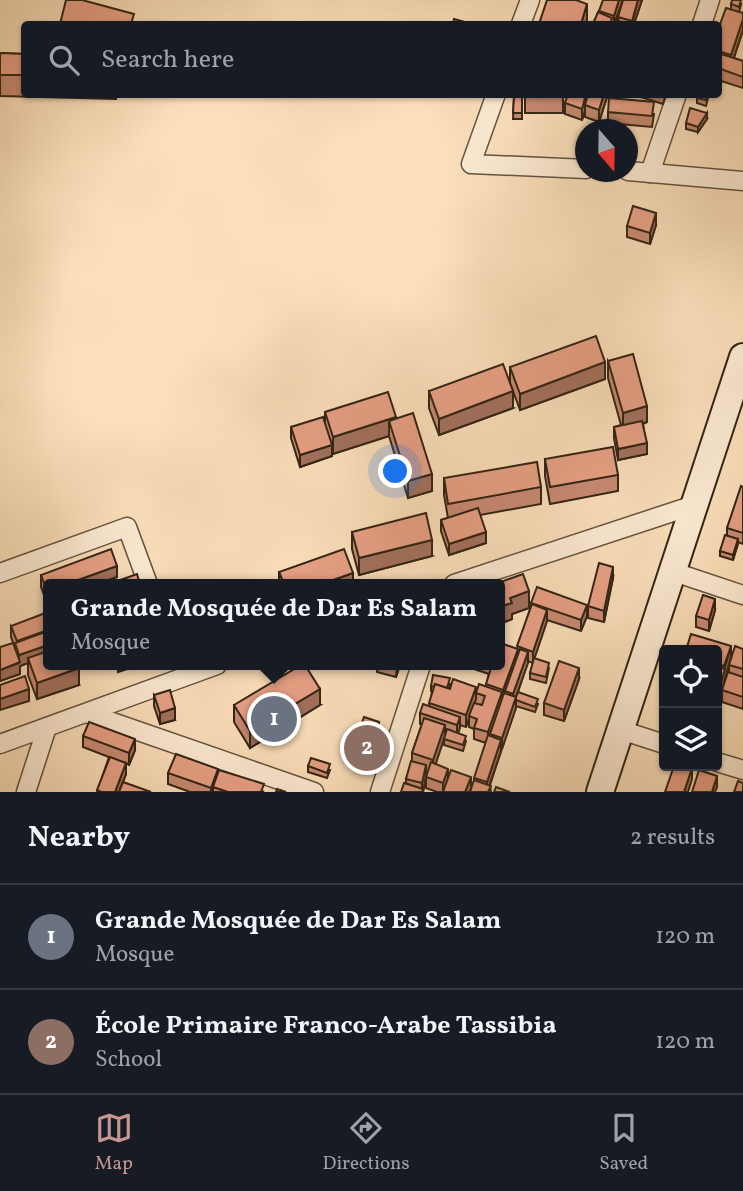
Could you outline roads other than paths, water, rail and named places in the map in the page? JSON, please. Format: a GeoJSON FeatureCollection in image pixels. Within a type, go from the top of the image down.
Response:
{"type":"FeatureCollection","features":[{"type":"Feature","properties":{"kind":"street"},"geometry":{"type":"LineString","coordinates":[[522,21],[530,0]]}},
{"type":"Feature","properties":{"kind":"street"},"geometry":{"type":"LineString","coordinates":[[703,21],[710,0]]}},
{"type":"Feature","properties":{"kind":"street"},"geometry":{"type":"LineString","coordinates":[[495,98],[471,164],[575,169]]}},
{"type":"Feature","properties":{"kind":"street"},"geometry":{"type":"LineString","coordinates":[[650,173],[676,98]]}},
{"type":"Feature","properties":{"kind":"street"},"geometry":{"type":"LineString","coordinates":[[638,172],[743,181]]}},
{"type":"Feature","properties":{"kind":"street"},"geometry":{"type":"LineString","coordinates":[[600,792],[695,505],[737,404],[743,357]]}},
{"type":"Feature","properties":{"kind":"street"},"geometry":{"type":"LineString","coordinates":[[469,579],[695,505]]}},
{"type":"Feature","properties":{"kind":"street"},"geometry":{"type":"LineString","coordinates":[[0,573],[127,527],[146,579]]}},
{"type":"Feature","properties":{"kind":"street"},"geometry":{"type":"LineString","coordinates":[[674,572],[743,594]]}},
{"type":"Feature","properties":{"kind":"street"},"geometry":{"type":"LineString","coordinates":[[380,792],[419,670]]}},
{"type":"Feature","properties":{"kind":"street"},"geometry":{"type":"LineString","coordinates":[[0,744],[89,713],[181,671]]}},
{"type":"Feature","properties":{"kind":"street"},"geometry":{"type":"LineString","coordinates":[[89,713],[314,792]]}},
{"type":"Feature","properties":{"kind":"street"},"geometry":{"type":"LineString","coordinates":[[26,792],[47,727]]}},
{"type":"Feature","properties":{"kind":"street"},"geometry":{"type":"LineString","coordinates":[[621,730],[659,742]]}},
{"type":"Feature","properties":{"kind":"street"},"geometry":{"type":"LineString","coordinates":[[722,764],[743,770]]}},
{"type":"Feature","properties":{"kind":"place","name":"Grande Mosquée de Dar Es Salam"},"geometry":{"type":"Point","coordinates":[274,719]}},
{"type":"Feature","properties":{"kind":"place","name":"École Primaire Franco-Arabe Tassibia"},"geometry":{"type":"Point","coordinates":[367,748]}}]}
